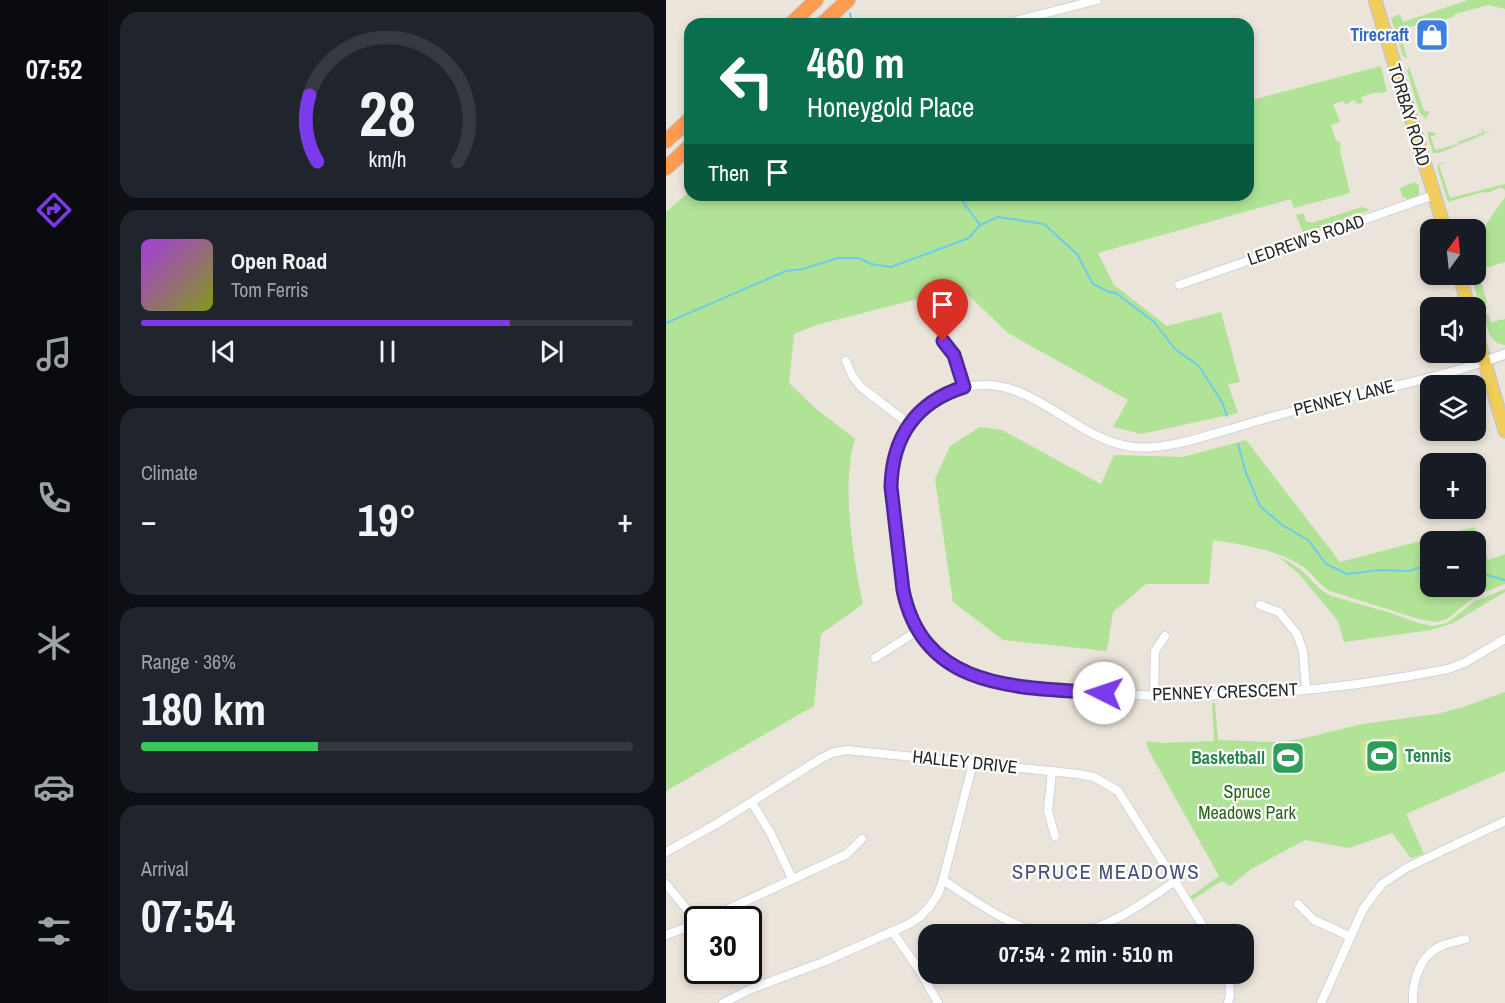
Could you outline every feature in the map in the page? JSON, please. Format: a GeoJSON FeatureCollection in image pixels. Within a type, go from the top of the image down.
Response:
{"type":"FeatureCollection","features":[{"type":"Feature","properties":{"kind":"highway"},"geometry":{"type":"LineString","coordinates":[[797,18],[816,0]]}},
{"type":"Feature","properties":{"kind":"highway"},"geometry":{"type":"LineString","coordinates":[[828,18],[848,0]]}},
{"type":"Feature","properties":{"kind":"highway"},"geometry":{"type":"LineString","coordinates":[[666,141],[684,124]]}},
{"type":"Feature","properties":{"kind":"highway"},"geometry":{"type":"LineString","coordinates":[[666,168],[684,152]]}},
{"type":"Feature","properties":{"kind":"main road","name":"TORBAY ROAD"},"geometry":{"type":"LineString","coordinates":[[1375,0],[1442,219]]}},
{"type":"Feature","properties":{"kind":"main road"},"geometry":{"type":"LineString","coordinates":[[1483,363],[1505,431]]}},
{"type":"Feature","properties":{"kind":"street"},"geometry":{"type":"LineString","coordinates":[[1027,18],[1097,0]]}},
{"type":"Feature","properties":{"kind":"street","name":"LEDREW'S ROAD"},"geometry":{"type":"LineString","coordinates":[[1179,285],[1434,195]]}},
{"type":"Feature","properties":{"kind":"street"},"geometry":{"type":"LineString","coordinates":[[943,341],[954,355],[964,387]]}},
{"type":"Feature","properties":{"kind":"street"},"geometry":{"type":"LineString","coordinates":[[1486,361],[1505,354]]}},
{"type":"Feature","properties":{"kind":"street"},"geometry":{"type":"LineString","coordinates":[[846,361],[861,387],[909,424]]}},
{"type":"Feature","properties":{"kind":"street","name":"PENNEY LANE"},"geometry":{"type":"LineString","coordinates":[[1240,426],[1480,363]]}},
{"type":"Feature","properties":{"kind":"street","name":"PENNEY CRESCENT"},"geometry":{"type":"LineString","coordinates":[[1240,426],[1159,447],[1135,447],[1099,437],[1018,390],[992,385],[964,387],[934,400],[909,424],[896,449],[891,487],[903,590],[917,631],[943,660],[958,670],[992,681],[1068,691],[1154,696],[1219,696],[1306,689],[1448,669],[1464,663],[1505,639]]}},
{"type":"Feature","properties":{"kind":"street"},"geometry":{"type":"LineString","coordinates":[[1260,605],[1279,612],[1297,634],[1303,651],[1306,689]]}},
{"type":"Feature","properties":{"kind":"street"},"geometry":{"type":"LineString","coordinates":[[876,658],[917,631]]}},
{"type":"Feature","properties":{"kind":"street"},"geometry":{"type":"LineString","coordinates":[[1154,696],[1155,651],[1166,636]]}},
{"type":"Feature","properties":{"kind":"street","name":"HALLEY DRIVE"},"geometry":{"type":"LineString","coordinates":[[666,852],[752,803],[826,756],[847,750],[1052,771],[1094,777],[1118,791],[1201,924]]}},
{"type":"Feature","properties":{"kind":"street"},"geometry":{"type":"LineString","coordinates":[[723,1003],[752,989],[823,962],[920,917],[938,894],[944,880],[973,763]]}},
{"type":"Feature","properties":{"kind":"street"},"geometry":{"type":"LineString","coordinates":[[1052,771],[1048,812],[1055,836]]}},
{"type":"Feature","properties":{"kind":"street"},"geometry":{"type":"LineString","coordinates":[[752,803],[770,832],[792,878]]}},
{"type":"Feature","properties":{"kind":"street"},"geometry":{"type":"LineString","coordinates":[[1321,1003],[1349,936],[1370,898],[1391,877],[1505,821]]}},
{"type":"Feature","properties":{"kind":"street"},"geometry":{"type":"LineString","coordinates":[[734,906],[847,854],[862,838]]}},
{"type":"Feature","properties":{"kind":"street"},"geometry":{"type":"LineString","coordinates":[[944,880],[1015,924]]}},
{"type":"Feature","properties":{"kind":"street"},"geometry":{"type":"LineString","coordinates":[[1107,924],[1174,882]]}},
{"type":"Feature","properties":{"kind":"street"},"geometry":{"type":"LineString","coordinates":[[666,884],[684,906]]}},
{"type":"Feature","properties":{"kind":"street"},"geometry":{"type":"LineString","coordinates":[[1298,904],[1314,920],[1349,936]]}},
{"type":"Feature","properties":{"kind":"street"},"geometry":{"type":"LineString","coordinates":[[666,935],[684,928]]}},
{"type":"Feature","properties":{"kind":"street"},"geometry":{"type":"LineString","coordinates":[[892,931],[920,971],[936,1003]]}},
{"type":"Feature","properties":{"kind":"street"},"geometry":{"type":"LineString","coordinates":[[1413,1003],[1415,981],[1426,958],[1439,946],[1465,939]]}},
{"type":"Feature","properties":{"kind":"street"},"geometry":{"type":"LineString","coordinates":[[1228,1003],[1229,984]]}},
{"type":"Feature","properties":{"kind":"green space"},"geometry":{"type":"Polygon","coordinates":[[[1468,0],[1505,0],[1505,9],[1488,5],[1421,27],[1420,24],[1399,30],[1407,58],[1403,56],[1391,18],[1400,14],[1403,22],[1468,0]]]}},
{"type":"Feature","properties":{"kind":"green space"},"geometry":{"type":"Polygon","coordinates":[[[1381,66],[1387,92],[1361,97],[1363,102],[1358,104],[1354,100],[1345,105],[1344,101],[1333,104],[1340,122],[1331,125],[1336,141],[1341,144],[1340,151],[1350,193],[1294,208],[1291,199],[1098,253],[1114,285],[1167,326],[1221,312],[1240,382],[1228,384],[1238,413],[1141,434],[1113,427],[1128,400],[1008,333],[961,288],[816,325],[794,334],[789,383],[814,407],[855,439],[849,477],[850,521],[863,604],[821,634],[814,706],[666,791],[666,212],[684,196],[684,201],[1254,201],[1254,99],[1381,66]]]}},
{"type":"Feature","properties":{"kind":"green space"},"geometry":{"type":"Polygon","coordinates":[[[1409,67],[1424,111],[1430,111],[1426,119],[1420,113],[1407,71],[1409,67]]]}},
{"type":"Feature","properties":{"kind":"green space"},"geometry":{"type":"Polygon","coordinates":[[[1481,125],[1484,133],[1494,130],[1439,153],[1433,153],[1428,131],[1437,134],[1431,137],[1435,150],[1458,144],[1458,142],[1482,133],[1481,125]]]}},
{"type":"Feature","properties":{"kind":"green space"},"geometry":{"type":"Polygon","coordinates":[[[1445,162],[1439,165],[1450,198],[1505,184],[1505,190],[1501,187],[1488,193],[1483,192],[1448,202],[1437,167],[1440,163],[1445,162]]]}},
{"type":"Feature","properties":{"kind":"green space"},"geometry":{"type":"Polygon","coordinates":[[[1414,182],[1419,185],[1419,196],[1407,199],[1402,196],[1400,188],[1414,182]]]}},
{"type":"Feature","properties":{"kind":"green space"},"geometry":{"type":"Polygon","coordinates":[[[1505,197],[1505,262],[1486,268],[1486,225],[1505,197]]]}},
{"type":"Feature","properties":{"kind":"green space"},"geometry":{"type":"Polygon","coordinates":[[[1362,207],[1370,210],[1303,233],[1296,215],[1303,213],[1306,221],[1311,223],[1362,207]]]}},
{"type":"Feature","properties":{"kind":"green space"},"geometry":{"type":"Polygon","coordinates":[[[1474,285],[1482,285],[1486,297],[1477,297],[1474,285]]]}},
{"type":"Feature","properties":{"kind":"green space"},"geometry":{"type":"Polygon","coordinates":[[[1488,314],[1491,322],[1505,319],[1505,345],[1492,338],[1486,324],[1486,315],[1488,314]]]}},
{"type":"Feature","properties":{"kind":"green space"},"geometry":{"type":"Polygon","coordinates":[[[980,427],[1002,430],[1101,484],[1114,455],[1183,457],[1246,440],[1340,562],[1420,541],[1420,597],[1474,597],[1447,619],[1436,622],[1419,619],[1330,591],[1305,568],[1284,557],[1261,549],[1213,540],[1209,584],[1146,584],[1113,612],[1107,651],[1003,640],[953,602],[935,479],[950,446],[980,427]]]}},
{"type":"Feature","properties":{"kind":"green space"},"geometry":{"type":"Polygon","coordinates":[[[1474,527],[1476,531],[1459,531],[1474,527]]]}},
{"type":"Feature","properties":{"kind":"green space"},"geometry":{"type":"Polygon","coordinates":[[[1505,554],[1505,584],[1486,591],[1486,555],[1488,560],[1505,554]]]}},
{"type":"Feature","properties":{"kind":"green space"},"geometry":{"type":"Polygon","coordinates":[[[1279,557],[1298,568],[1331,596],[1433,626],[1447,623],[1475,601],[1505,589],[1505,592],[1453,623],[1431,630],[1344,642],[1338,621],[1300,575],[1279,557]]]}},
{"type":"Feature","properties":{"kind":"green space","name":"Spruce Meadows Park"},"geometry":{"type":"Polygon","coordinates":[[[1505,692],[1505,771],[1406,814],[1424,854],[1411,858],[1392,833],[1349,848],[1305,840],[1251,869],[1230,886],[1222,881],[1192,900],[1190,897],[1219,876],[1148,749],[1146,741],[1162,743],[1214,741],[1212,703],[1215,703],[1218,740],[1274,742],[1301,739],[1362,724],[1437,714],[1505,692]]]}},
{"type":"Feature","properties":{"kind":"green space","name":"Tennis"},"geometry":{"type":"Polygon","coordinates":[[[1398,735],[1404,770],[1366,777],[1359,742],[1398,735]]]}},
{"type":"Feature","properties":{"kind":"green space","name":"Basketball"},"geometry":{"type":"Polygon","coordinates":[[[1298,747],[1302,765],[1277,769],[1273,750],[1298,747]]]}},
{"type":"Feature","properties":{"kind":"waterway"},"geometry":{"type":"LineString","coordinates":[[850,13],[851,18]]}},
{"type":"Feature","properties":{"kind":"waterway"},"geometry":{"type":"LineString","coordinates":[[962,201],[980,225]]}},
{"type":"Feature","properties":{"kind":"waterway"},"geometry":{"type":"LineString","coordinates":[[666,323],[786,271],[803,269],[838,258],[859,258],[871,264],[891,267],[969,238],[980,225],[998,217],[1044,224],[1077,254],[1093,284],[1116,293],[1154,322],[1175,349],[1199,366],[1222,402],[1227,416]]}},
{"type":"Feature","properties":{"kind":"waterway"},"geometry":{"type":"LineString","coordinates":[[1238,444],[1246,473],[1260,506],[1282,525],[1308,540],[1326,564],[1347,574],[1378,570],[1409,571],[1420,568]]}},
{"type":"Feature","properties":{"kind":"waterway"},"geometry":{"type":"LineString","coordinates":[[1486,575],[1505,580]]}},
{"type":"Feature","properties":{"kind":"place","name":"Tirecraft"},"geometry":{"type":"Point","coordinates":[1432,35]}},
{"type":"Feature","properties":{"kind":"place","name":"Tennis"},"geometry":{"type":"Point","coordinates":[1382,756]}},
{"type":"Feature","properties":{"kind":"place","name":"Basketball"},"geometry":{"type":"Point","coordinates":[1288,758]}},
{"type":"Feature","properties":{"kind":"district","name":"SPRUCE MEADOWS"},"geometry":{"type":"Point","coordinates":[1106,872]}},
{"type":"Feature","properties":{"kind":"route"},"geometry":{"type":"LineString","coordinates":[[943,341],[954,355],[964,387],[934,400],[909,424],[896,449],[891,472],[903,590],[917,631],[943,660],[958,670],[974,676],[1025,686],[1104,693]]}}]}
